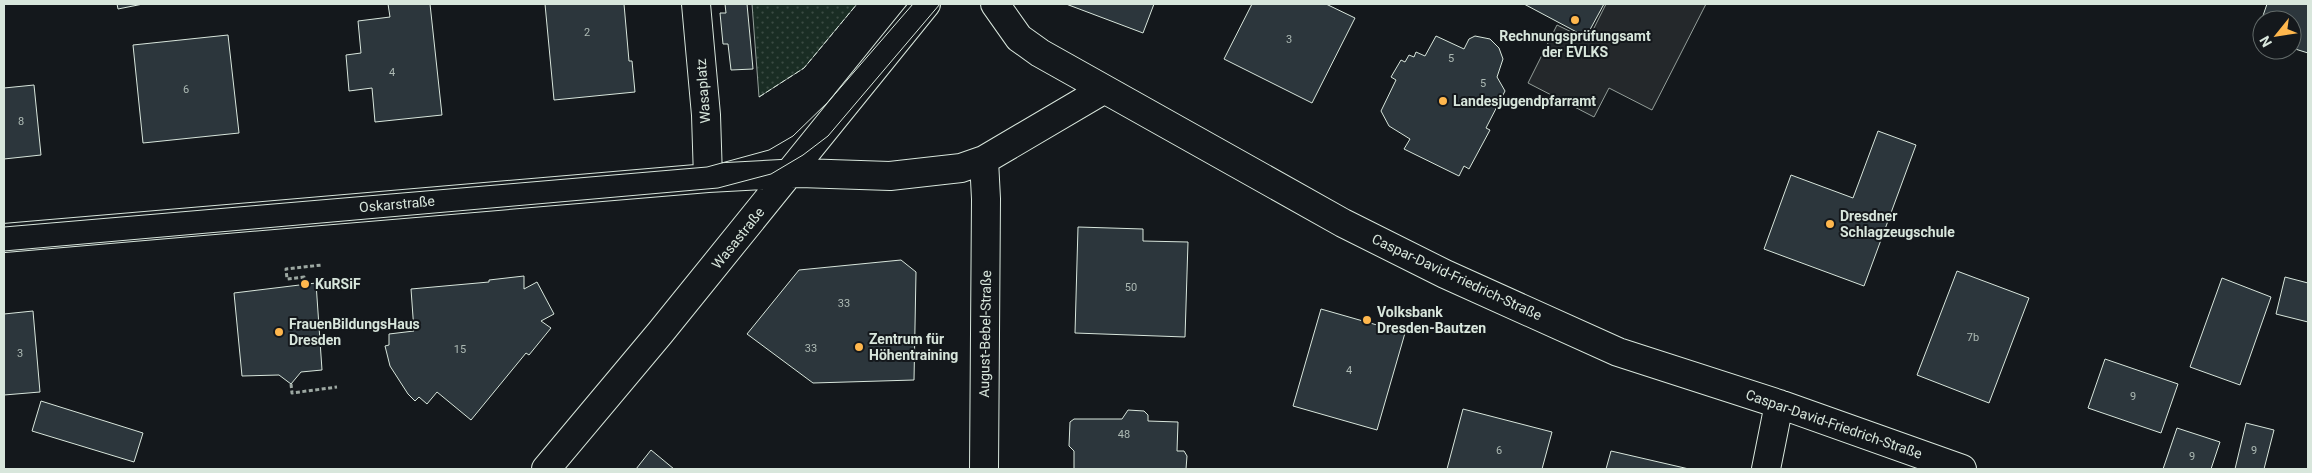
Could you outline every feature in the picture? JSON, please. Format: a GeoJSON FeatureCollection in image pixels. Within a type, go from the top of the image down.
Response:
{"type":"FeatureCollection","features":[{"type":"Feature","properties":{"kind":"street","name":"Wasaplatz"},"geometry":{"type":"LineString","coordinates":[[696,4],[706,115],[708,178]]}},
{"type":"Feature","properties":{"kind":"street","name":"Wasastraße"},"geometry":{"type":"LineString","coordinates":[[546,469],[790,174],[926,4]]}},
{"type":"Feature","properties":{"kind":"street","name":"Caspar-David-Friedrich-Straße"},"geometry":{"type":"LineString","coordinates":[[995,4],[1019,38],[1103,90],[1343,223],[1445,274],[1618,352],[1779,404],[1962,469]]}},
{"type":"Feature","properties":{"kind":"street","name":"Oskarstraße"},"geometry":{"type":"LineString","coordinates":[[4,238],[708,178],[790,174],[890,176],[962,168],[984,160],[1103,90]]}},
{"type":"Feature","properties":{"kind":"street","name":"August-Bebel-Straße"},"geometry":{"type":"LineString","coordinates":[[984,160],[986,199],[984,469]]}},
{"type":"Feature","properties":{"kind":"street"},"geometry":{"type":"LineString","coordinates":[[1766,469],[1779,404]]}},
{"type":"Feature","properties":{"kind":"path"},"geometry":{"type":"LineString","coordinates":[[305,284],[304,278],[287,279],[286,268],[322,265]]}},
{"type":"Feature","properties":{"kind":"path"},"geometry":{"type":"LineString","coordinates":[[291,384],[292,393],[337,387]]}},
{"type":"Feature","properties":{"kind":"green space"},"geometry":{"type":"Polygon","coordinates":[[[752,4],[857,4],[804,68],[759,97],[752,4]]]}},
{"type":"Feature","properties":{"kind":"shaded area"},"geometry":{"type":"Polygon","coordinates":[[[1606,4],[1706,4],[1652,110],[1609,88],[1594,117],[1528,83],[1557,25],[1588,40],[1606,4]]]}},
{"type":"Feature","properties":{"kind":"building"},"geometry":{"type":"Polygon","coordinates":[[[117,4],[143,4],[118,9],[117,4]]]}},
{"type":"Feature","properties":{"kind":"building"},"geometry":{"type":"Polygon","coordinates":[[[388,4],[430,4],[442,115],[375,122],[372,88],[349,91],[346,55],[361,53],[358,21],[390,17],[388,4]]]}},
{"type":"Feature","properties":{"kind":"building"},"geometry":{"type":"Polygon","coordinates":[[[545,4],[624,4],[629,61],[632,61],[635,92],[554,100],[545,4]]]}},
{"type":"Feature","properties":{"kind":"building"},"geometry":{"type":"Polygon","coordinates":[[[725,4],[747,4],[753,69],[731,70],[728,44],[723,44],[720,13],[726,13],[725,4]]]}},
{"type":"Feature","properties":{"kind":"building"},"geometry":{"type":"Polygon","coordinates":[[[1066,4],[1154,4],[1143,33],[1066,4]]]}},
{"type":"Feature","properties":{"kind":"building"},"geometry":{"type":"Polygon","coordinates":[[[1252,4],[1326,4],[1355,18],[1312,103],[1224,59],[1252,4]]]}},
{"type":"Feature","properties":{"kind":"building","name":"Rechnungsprüfungsamt der EVLKS"},"geometry":{"type":"Polygon","coordinates":[[[1524,4],[1604,4],[1586,37],[1524,4]]]}},
{"type":"Feature","properties":{"kind":"building"},"geometry":{"type":"Polygon","coordinates":[[[2267,4],[2308,4],[2308,53],[2302,51],[2302,10],[2265,10],[2267,4]]]}},
{"type":"Feature","properties":{"kind":"building"},"geometry":{"type":"Polygon","coordinates":[[[228,35],[239,133],[143,143],[133,45],[228,35]]]}},
{"type":"Feature","properties":{"kind":"building","name":"Landesjugendpfarramt"},"geometry":{"type":"Polygon","coordinates":[[[1436,36],[1464,49],[1469,39],[1475,36],[1490,39],[1499,48],[1503,59],[1497,77],[1505,91],[1486,128],[1490,130],[1469,169],[1464,166],[1459,176],[1404,149],[1410,139],[1389,126],[1381,111],[1396,80],[1391,77],[1401,60],[1405,62],[1409,55],[1414,57],[1416,52],[1425,56],[1436,36]]]}},
{"type":"Feature","properties":{"kind":"building"},"geometry":{"type":"Polygon","coordinates":[[[34,85],[41,155],[4,159],[4,88],[34,85]]]}},
{"type":"Feature","properties":{"kind":"building","name":"Dresdner Schlagzeugschule"},"geometry":{"type":"Polygon","coordinates":[[[1878,131],[1916,145],[1864,286],[1764,249],[1791,175],[1853,198],[1878,131]]]}},
{"type":"Feature","properties":{"kind":"building"},"geometry":{"type":"Polygon","coordinates":[[[1078,227],[1143,229],[1143,241],[1188,242],[1185,337],[1075,333],[1078,227]]]}},
{"type":"Feature","properties":{"kind":"building"},"geometry":{"type":"Polygon","coordinates":[[[901,260],[916,272],[914,380],[813,383],[747,334],[799,270],[901,260]]]}},
{"type":"Feature","properties":{"kind":"building"},"geometry":{"type":"Polygon","coordinates":[[[1957,271],[2029,298],[1989,403],[1917,375],[1957,271]]]}},
{"type":"Feature","properties":{"kind":"building"},"geometry":{"type":"Polygon","coordinates":[[[524,276],[524,289],[537,282],[554,314],[541,321],[551,328],[529,355],[526,353],[471,420],[437,392],[427,404],[419,397],[415,401],[408,394],[390,366],[385,346],[389,345],[389,334],[414,331],[411,289],[489,282],[489,280],[524,276]]]}},
{"type":"Feature","properties":{"kind":"building"},"geometry":{"type":"Polygon","coordinates":[[[2285,277],[2308,283],[2308,322],[2276,314],[2285,277]]]}},
{"type":"Feature","properties":{"kind":"building"},"geometry":{"type":"Polygon","coordinates":[[[2222,278],[2271,297],[2240,385],[2190,367],[2222,278]]]}},
{"type":"Feature","properties":{"kind":"building","name":"FrauenBildungsHaus Dresden"},"geometry":{"type":"Polygon","coordinates":[[[316,283],[322,370],[301,372],[291,384],[279,375],[242,376],[234,293],[316,283]]]}},
{"type":"Feature","properties":{"kind":"building"},"geometry":{"type":"Polygon","coordinates":[[[1321,309],[1405,333],[1377,430],[1293,406],[1321,309]]]}},
{"type":"Feature","properties":{"kind":"building"},"geometry":{"type":"Polygon","coordinates":[[[33,311],[40,392],[4,395],[4,314],[33,311]]]}},
{"type":"Feature","properties":{"kind":"building"},"geometry":{"type":"Polygon","coordinates":[[[2105,359],[2178,384],[2161,433],[2088,408],[2105,359]]]}},
{"type":"Feature","properties":{"kind":"building"},"geometry":{"type":"Polygon","coordinates":[[[41,401],[143,433],[134,462],[32,431],[41,401]]]}},
{"type":"Feature","properties":{"kind":"building"},"geometry":{"type":"Polygon","coordinates":[[[1463,409],[1552,432],[1542,469],[1447,469],[1463,409]]]}},
{"type":"Feature","properties":{"kind":"building"},"geometry":{"type":"Polygon","coordinates":[[[1128,410],[1144,411],[1148,415],[1148,421],[1178,422],[1177,451],[1184,451],[1187,456],[1186,469],[1074,469],[1074,451],[1069,446],[1070,422],[1074,419],[1122,419],[1128,410]]]}},
{"type":"Feature","properties":{"kind":"building"},"geometry":{"type":"Polygon","coordinates":[[[2246,423],[2274,430],[2264,469],[2235,469],[2246,423]]]}},
{"type":"Feature","properties":{"kind":"building"},"geometry":{"type":"Polygon","coordinates":[[[2177,428],[2220,442],[2211,469],[2163,469],[2177,428]]]}},
{"type":"Feature","properties":{"kind":"building"},"geometry":{"type":"Polygon","coordinates":[[[651,450],[674,469],[636,469],[651,450]]]}},
{"type":"Feature","properties":{"kind":"building"},"geometry":{"type":"Polygon","coordinates":[[[1611,451],[1689,469],[1606,469],[1611,451]]]}},
{"type":"Feature","properties":{"kind":"tram line"},"geometry":{"type":"LineString","coordinates":[[4,227],[707,167],[769,150],[793,136],[828,102],[913,4]]}},
{"type":"Feature","properties":{"kind":"tram line"},"geometry":{"type":"LineString","coordinates":[[4,251],[718,188],[771,174],[803,155],[828,136],[940,4]]}},
{"type":"Feature","properties":{"kind":"fence"},"geometry":{"type":"LineString","coordinates":[[759,97],[804,68],[857,4]]}},
{"type":"Feature","properties":{"kind":"place","name":"Rechnungsprüfungsamt der EVLKS"},"geometry":{"type":"Point","coordinates":[1575,20]}},
{"type":"Feature","properties":{"kind":"place","name":"Landesjugendpfarramt"},"geometry":{"type":"Point","coordinates":[1443,101]}},
{"type":"Feature","properties":{"kind":"place","name":"Dresdner Schlagzeugschule"},"geometry":{"type":"Point","coordinates":[1830,224]}},
{"type":"Feature","properties":{"kind":"place","name":"KuRSiF"},"geometry":{"type":"Point","coordinates":[305,284]}},
{"type":"Feature","properties":{"kind":"place","name":"Volksbank Dresden-Bautzen"},"geometry":{"type":"Point","coordinates":[1367,320]}},
{"type":"Feature","properties":{"kind":"place","name":"FrauenBildungsHaus Dresden"},"geometry":{"type":"Point","coordinates":[279,332]}},
{"type":"Feature","properties":{"kind":"place","name":"Zentrum für Höhentraining"},"geometry":{"type":"Point","coordinates":[859,347]}}]}
